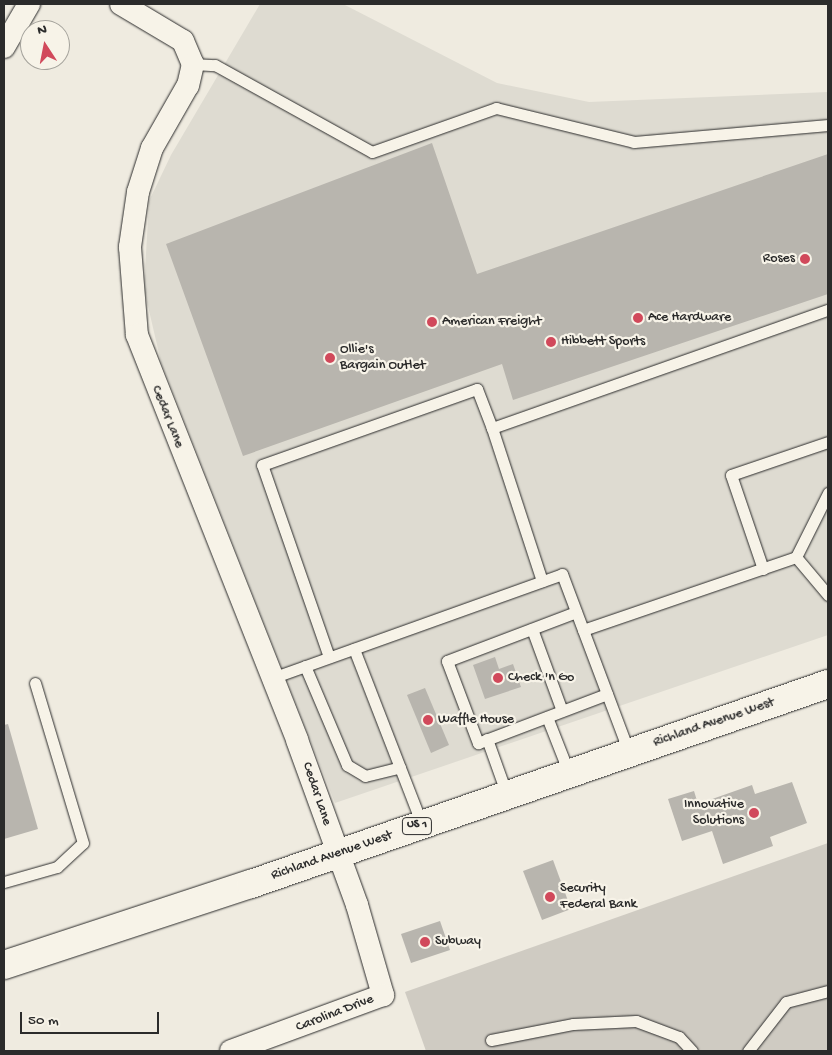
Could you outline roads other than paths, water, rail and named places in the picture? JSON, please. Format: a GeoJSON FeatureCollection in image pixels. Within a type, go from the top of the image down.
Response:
{"type":"FeatureCollection","features":[{"type":"Feature","properties":{"kind":"main road","name":"Richland Avenue West"},"geometry":{"type":"LineString","coordinates":[[4,965],[337,854],[828,684]]}},
{"type":"Feature","properties":{"kind":"street"},"geometry":{"type":"LineString","coordinates":[[4,47],[29,4]]}},
{"type":"Feature","properties":{"kind":"street"},"geometry":{"type":"LineString","coordinates":[[121,4],[183,41],[193,64]]}},
{"type":"Feature","properties":{"kind":"street","name":"Cedar Lane"},"geometry":{"type":"LineString","coordinates":[[193,64],[188,85],[152,148],[138,192],[130,247],[132,309],[144,361],[272,678],[337,854]]}},
{"type":"Feature","properties":{"kind":"street","name":"Carolina Drive"},"geometry":{"type":"LineString","coordinates":[[231,1051],[383,995],[337,854]]}},
{"type":"Feature","properties":{"kind":"lane"},"geometry":{"type":"LineString","coordinates":[[193,64],[215,65],[372,152],[496,108],[634,142],[828,124]]}},
{"type":"Feature","properties":{"kind":"lane"},"geometry":{"type":"LineString","coordinates":[[492,428],[828,310]]}},
{"type":"Feature","properties":{"kind":"lane"},"geometry":{"type":"LineString","coordinates":[[329,658],[262,464],[477,389],[492,428],[542,581]]}},
{"type":"Feature","properties":{"kind":"lane"},"geometry":{"type":"LineString","coordinates":[[763,569],[731,475],[828,442]]}},
{"type":"Feature","properties":{"kind":"lane"},"geometry":{"type":"LineString","coordinates":[[582,630],[796,558],[828,493]]}},
{"type":"Feature","properties":{"kind":"lane"},"geometry":{"type":"LineString","coordinates":[[796,558],[828,594]]}},
{"type":"Feature","properties":{"kind":"lane"},"geometry":{"type":"LineString","coordinates":[[272,678],[562,574],[629,752]]}},
{"type":"Feature","properties":{"kind":"lane"},"geometry":{"type":"LineString","coordinates":[[576,612],[446,661],[478,743],[607,694]]}},
{"type":"Feature","properties":{"kind":"lane"},"geometry":{"type":"LineString","coordinates":[[532,629],[562,711]]}},
{"type":"Feature","properties":{"kind":"lane"},"geometry":{"type":"LineString","coordinates":[[354,648],[422,824]]}},
{"type":"Feature","properties":{"kind":"lane"},"geometry":{"type":"LineString","coordinates":[[305,666],[346,765],[365,776],[400,767]]}},
{"type":"Feature","properties":{"kind":"lane"},"geometry":{"type":"LineString","coordinates":[[4,882],[57,867],[83,843],[35,683]]}},
{"type":"Feature","properties":{"kind":"lane"},"geometry":{"type":"LineString","coordinates":[[547,717],[569,773]]}},
{"type":"Feature","properties":{"kind":"lane"},"geometry":{"type":"LineString","coordinates":[[487,739],[506,795]]}},
{"type":"Feature","properties":{"kind":"lane"},"geometry":{"type":"LineString","coordinates":[[748,1051],[786,1002],[828,990]]}},
{"type":"Feature","properties":{"kind":"lane"},"geometry":{"type":"LineString","coordinates":[[491,1040],[573,1024],[636,1021],[679,1037],[692,1051]]}},
{"type":"Feature","properties":{"kind":"place","name":"Roses"},"geometry":{"type":"Point","coordinates":[805,259]}},
{"type":"Feature","properties":{"kind":"place","name":"Ace Hardware"},"geometry":{"type":"Point","coordinates":[638,318]}},
{"type":"Feature","properties":{"kind":"place","name":"American Freight"},"geometry":{"type":"Point","coordinates":[432,322]}},
{"type":"Feature","properties":{"kind":"place","name":"Hibbett Sports"},"geometry":{"type":"Point","coordinates":[551,342]}},
{"type":"Feature","properties":{"kind":"place","name":"Ollie's Bargain Outlet"},"geometry":{"type":"Point","coordinates":[330,358]}},
{"type":"Feature","properties":{"kind":"place","name":"Check 'n Go"},"geometry":{"type":"Point","coordinates":[498,678]}},
{"type":"Feature","properties":{"kind":"place","name":"Waffle House"},"geometry":{"type":"Point","coordinates":[428,720]}},
{"type":"Feature","properties":{"kind":"place","name":"Innovative Solutions"},"geometry":{"type":"Point","coordinates":[754,813]}},
{"type":"Feature","properties":{"kind":"place","name":"Security Federal Bank"},"geometry":{"type":"Point","coordinates":[550,897]}},
{"type":"Feature","properties":{"kind":"place","name":"Subway"},"geometry":{"type":"Point","coordinates":[425,942]}}]}
